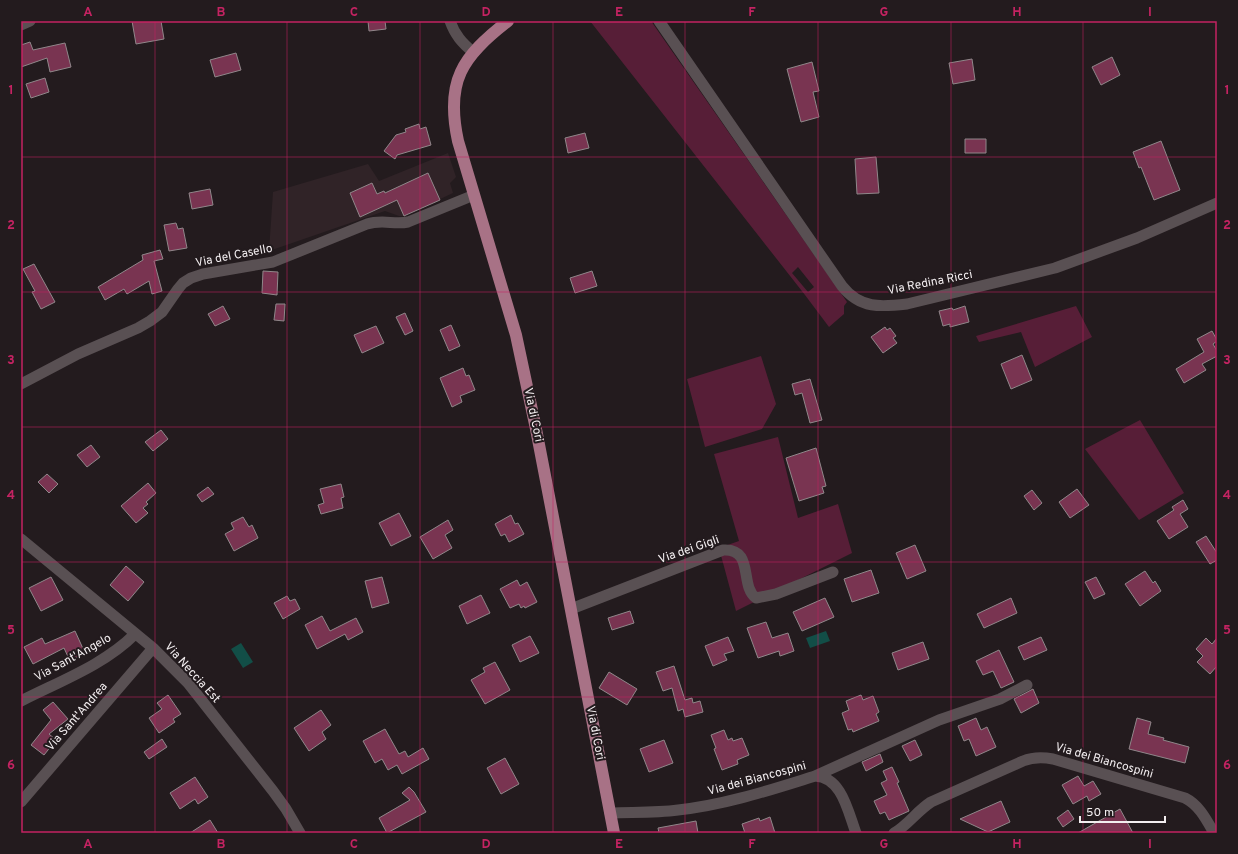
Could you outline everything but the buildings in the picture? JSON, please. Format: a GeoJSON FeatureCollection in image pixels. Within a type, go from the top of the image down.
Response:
{"type":"FeatureCollection","features":[{"type":"Feature","properties":{"kind":"main road","name":"Via di Cori"},"geometry":{"type":"LineString","coordinates":[[508,21],[488,37],[473,52],[463,67],[458,77],[454,95],[455,125],[458,141],[506,302],[521,358],[535,422],[614,833]]}},
{"type":"Feature","properties":{"kind":"street"},"geometry":{"type":"LineString","coordinates":[[21,25],[30,21]]}},
{"type":"Feature","properties":{"kind":"street"},"geometry":{"type":"LineString","coordinates":[[450,21],[458,38],[473,52]]}},
{"type":"Feature","properties":{"kind":"street","name":"Via Redina Ricci"},"geometry":{"type":"LineString","coordinates":[[659,21],[842,286],[850,295],[865,304],[883,306],[907,304],[1048,270],[1138,238],[1217,204]]}},
{"type":"Feature","properties":{"kind":"street","name":"Via del Casello"},"geometry":{"type":"LineString","coordinates":[[21,384],[83,352],[138,328],[150,321],[162,312],[180,286],[191,278],[203,274],[273,262],[368,224],[384,221],[400,223],[408,222],[474,195]]}},
{"type":"Feature","properties":{"kind":"street","name":"Via Neccia Est"},"geometry":{"type":"LineString","coordinates":[[21,539],[153,648],[176,670],[192,688],[273,791],[286,809],[300,833]]}},
{"type":"Feature","properties":{"kind":"street","name":"Via dei Gigli"},"geometry":{"type":"LineString","coordinates":[[571,608],[723,550],[734,551],[740,556],[751,592],[756,598],[776,594],[833,572]]}},
{"type":"Feature","properties":{"kind":"street","name":"Via Sant'Angelo"},"geometry":{"type":"LineString","coordinates":[[21,701],[106,658],[135,634]]}},
{"type":"Feature","properties":{"kind":"street","name":"Via Sant'Andrea"},"geometry":{"type":"LineString","coordinates":[[21,802],[153,648]]}},
{"type":"Feature","properties":{"kind":"street","name":"Via dei Biancospini"},"geometry":{"type":"LineString","coordinates":[[610,813],[665,811],[707,806],[752,796],[815,776],[956,713],[1000,699],[1026,685]]}},
{"type":"Feature","properties":{"kind":"street","name":"Via dei Biancospini"},"geometry":{"type":"LineString","coordinates":[[894,833],[902,828],[920,810],[931,802],[1023,760],[1043,757],[1185,798],[1198,808],[1214,833]]}},
{"type":"Feature","properties":{"kind":"street","name":"Via dei Biancospini"},"geometry":{"type":"LineString","coordinates":[[815,776],[828,779],[836,786],[841,794],[856,833]]}},
{"type":"Feature","properties":{"kind":"shaded area"},"geometry":{"type":"Polygon","coordinates":[[[590,21],[651,21],[847,302],[844,306],[844,314],[829,327],[590,21]],[[798,267],[792,273],[808,292],[814,287],[798,267]]]}},
{"type":"Feature","properties":{"kind":"shaded area"},"geometry":{"type":"Polygon","coordinates":[[[448,153],[456,177],[450,183],[453,193],[404,216],[399,216],[385,211],[269,251],[273,192],[368,164],[379,181],[448,153]]]}},
{"type":"Feature","properties":{"kind":"shaded area"},"geometry":{"type":"Polygon","coordinates":[[[1076,306],[1092,337],[1035,367],[1021,332],[979,342],[976,336],[1076,306]]]}},
{"type":"Feature","properties":{"kind":"shaded area"},"geometry":{"type":"Polygon","coordinates":[[[761,356],[776,404],[762,429],[705,447],[687,379],[761,356]]]}},
{"type":"Feature","properties":{"kind":"shaded area"},"geometry":{"type":"Polygon","coordinates":[[[1140,420],[1184,493],[1139,520],[1085,449],[1140,420]]]}},
{"type":"Feature","properties":{"kind":"shaded area"},"geometry":{"type":"Polygon","coordinates":[[[778,437],[798,518],[838,504],[852,553],[736,611],[719,548],[739,541],[714,454],[778,437]]]}},
{"type":"Feature","properties":{"kind":"shaded area"},"geometry":{"type":"Polygon","coordinates":[[[826,631],[830,641],[810,648],[806,638],[826,631]]]}},
{"type":"Feature","properties":{"kind":"shaded area"},"geometry":{"type":"Polygon","coordinates":[[[241,643],[253,662],[243,668],[231,649],[241,643]]]}}]}
